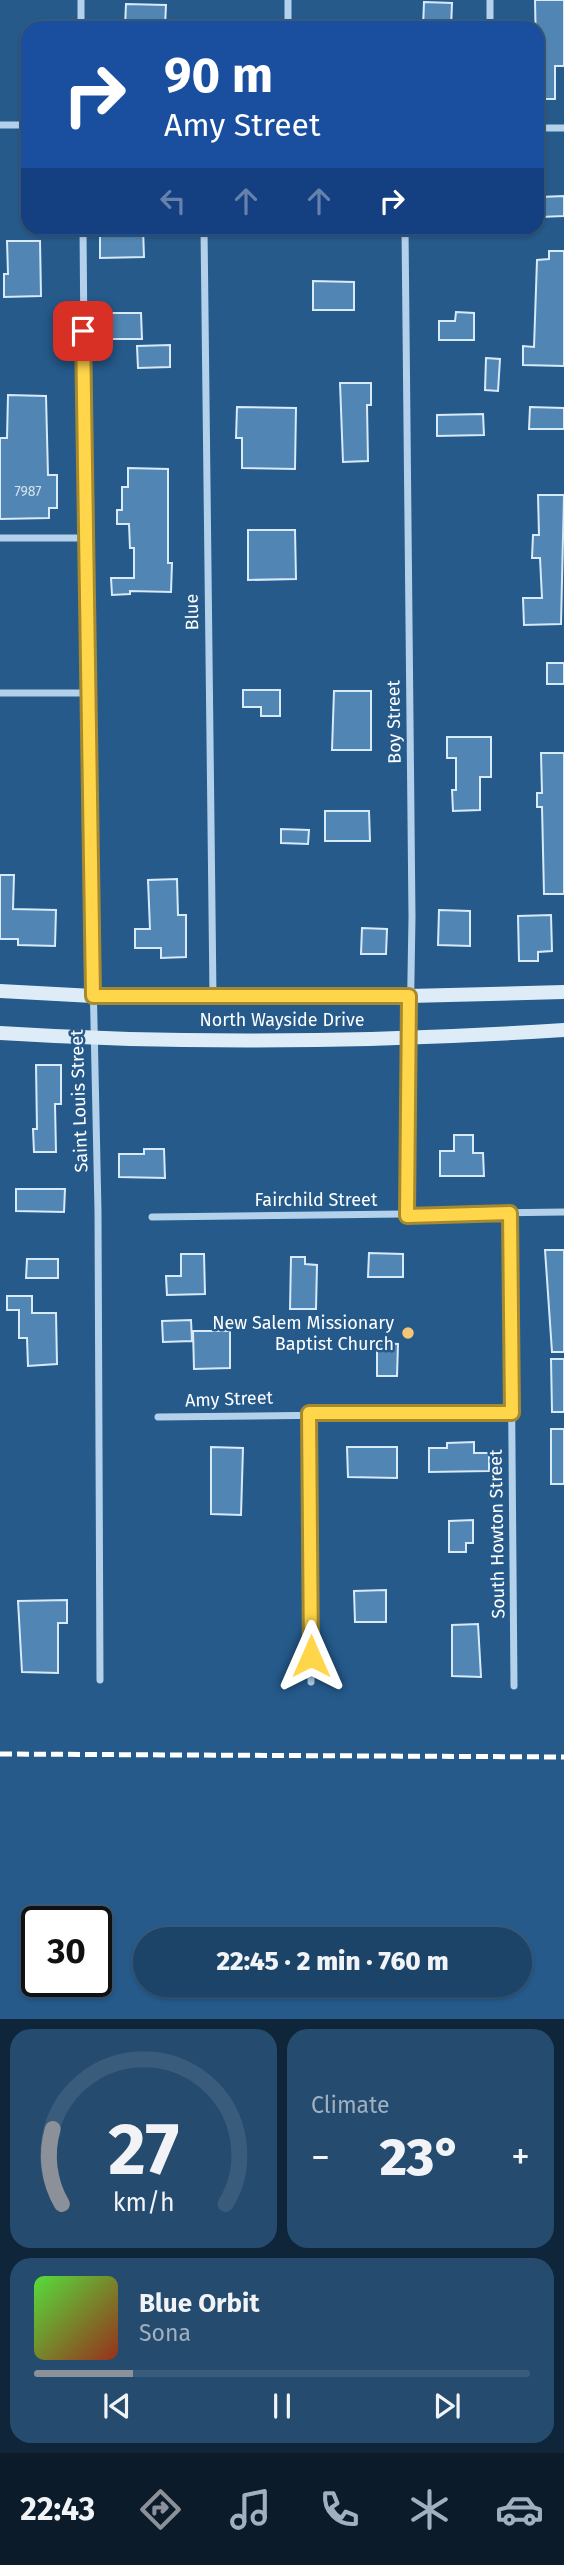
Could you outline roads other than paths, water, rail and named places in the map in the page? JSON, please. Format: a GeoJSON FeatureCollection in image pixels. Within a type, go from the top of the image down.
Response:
{"type":"FeatureCollection","features":[{"type":"Feature","properties":{"kind":"main road","name":"North Wayside Drive"},"geometry":{"type":"LineString","coordinates":[[0,992],[93,996],[409,996],[564,992]]}},
{"type":"Feature","properties":{"kind":"main road","name":"North Wayside Drive"},"geometry":{"type":"LineString","coordinates":[[0,1033],[92,1039],[408,1040],[564,1030]]}},
{"type":"Feature","properties":{"kind":"street"},"geometry":{"type":"LineString","coordinates":[[81,0],[82,21]]}},
{"type":"Feature","properties":{"kind":"street"},"geometry":{"type":"LineString","coordinates":[[288,0],[288,21]]}},
{"type":"Feature","properties":{"kind":"street"},"geometry":{"type":"LineString","coordinates":[[490,0],[490,21]]}},
{"type":"Feature","properties":{"kind":"street"},"geometry":{"type":"LineString","coordinates":[[0,125],[21,125]]}},
{"type":"Feature","properties":{"kind":"street"},"geometry":{"type":"LineString","coordinates":[[544,128],[564,128]]}},
{"type":"Feature","properties":{"kind":"street","name":"Saint Louis Street"},"geometry":{"type":"LineString","coordinates":[[83,235],[86,693],[92,1039],[99,1211],[100,1680]]}},
{"type":"Feature","properties":{"kind":"street","name":"Blue"},"geometry":{"type":"LineString","coordinates":[[204,235],[213,996]]}},
{"type":"Feature","properties":{"kind":"street","name":"Boy Street"},"geometry":{"type":"LineString","coordinates":[[405,235],[412,917],[407,1216]]}},
{"type":"Feature","properties":{"kind":"street"},"geometry":{"type":"LineString","coordinates":[[0,538],[84,538]]}},
{"type":"Feature","properties":{"kind":"street"},"geometry":{"type":"LineString","coordinates":[[0,693],[86,693]]}},
{"type":"Feature","properties":{"kind":"street","name":"Fairchild Street"},"geometry":{"type":"LineString","coordinates":[[152,1217],[564,1212]]}},
{"type":"Feature","properties":{"kind":"street","name":"South Howton Street"},"geometry":{"type":"LineString","coordinates":[[510,1213],[514,1686]]}},
{"type":"Feature","properties":{"kind":"street"},"geometry":{"type":"LineString","coordinates":[[309,1413],[311,1682]]}},
{"type":"Feature","properties":{"kind":"street","name":"Amy Street"},"geometry":{"type":"LineString","coordinates":[[158,1417],[309,1413],[512,1413]]}},
{"type":"Feature","properties":{"kind":"railway"},"geometry":{"type":"LineString","coordinates":[[0,1754],[564,1757]]}},
{"type":"Feature","properties":{"kind":"place","name":"New Salem Missionary Baptist Church"},"geometry":{"type":"Point","coordinates":[408,1333]}}]}
